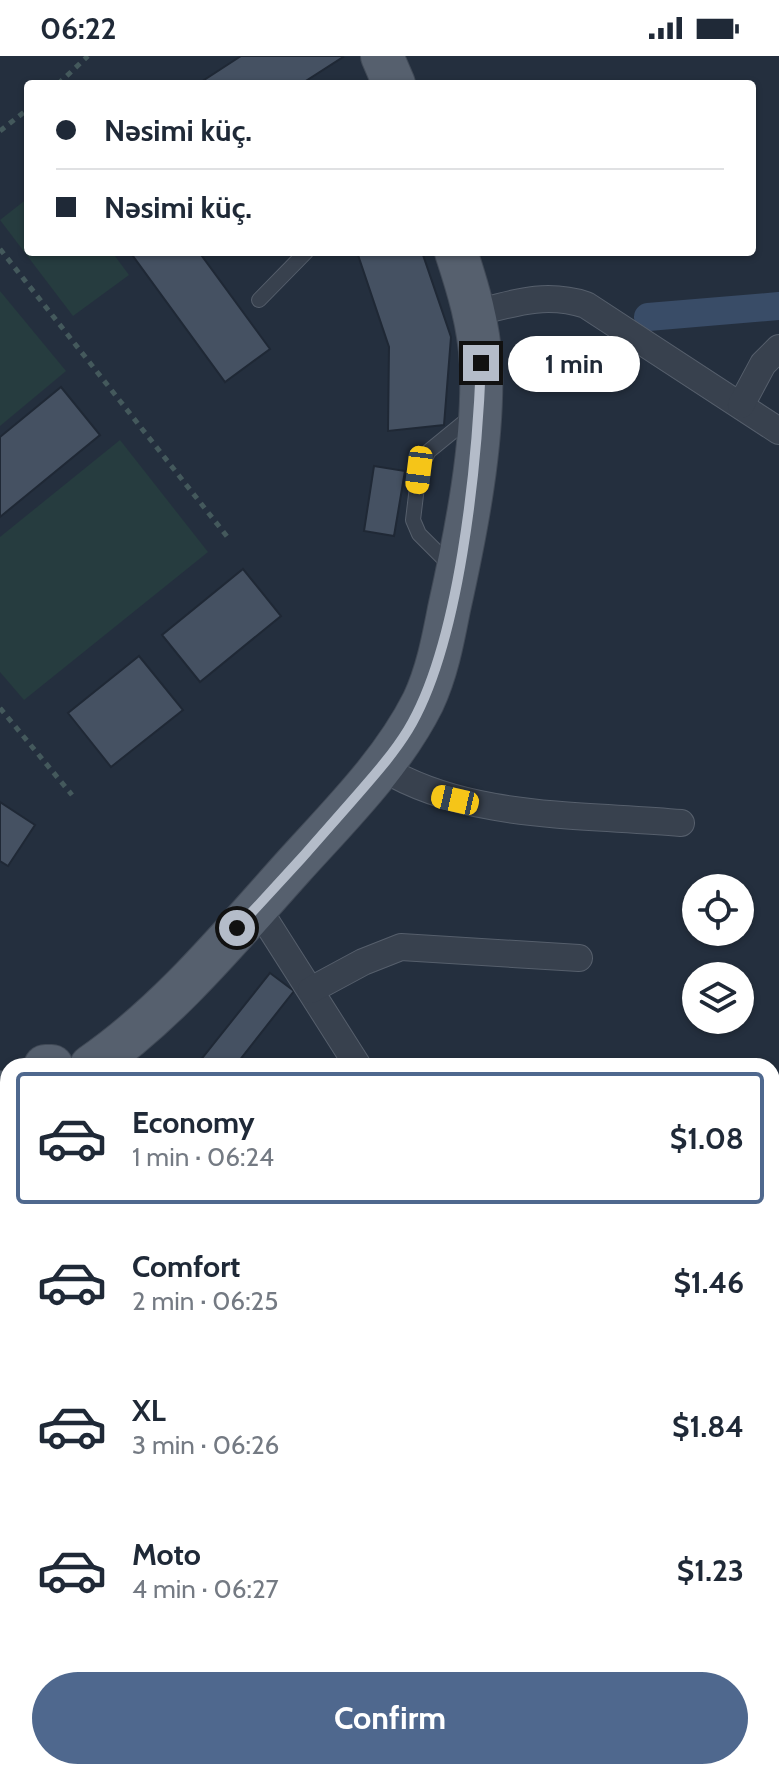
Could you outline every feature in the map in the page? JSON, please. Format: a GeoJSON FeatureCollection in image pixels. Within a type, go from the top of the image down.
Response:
{"type":"FeatureCollection","features":[{"type":"Feature","properties":{"kind":"main road"},"geometry":{"type":"LineString","coordinates":[[382,56],[392,80]]}},
{"type":"Feature","properties":{"kind":"main road"},"geometry":{"type":"LineString","coordinates":[[101,1058],[154,1015],[257,907],[381,767],[407,732],[424,699],[437,665],[457,572],[479,410],[481,363],[475,313],[457,256]]}},
{"type":"Feature","properties":{"kind":"street"},"geometry":{"type":"LineString","coordinates":[[475,313],[541,297],[562,297],[586,305],[779,431]]}},
{"type":"Feature","properties":{"kind":"street"},"geometry":{"type":"LineString","coordinates":[[741,405],[763,364],[779,348]]}},
{"type":"Feature","properties":{"kind":"street"},"geometry":{"type":"LineString","coordinates":[[381,767],[434,795],[476,805],[681,823]]}},
{"type":"Feature","properties":{"kind":"street"},"geometry":{"type":"LineString","coordinates":[[257,907],[353,1058]]}},
{"type":"Feature","properties":{"kind":"street"},"geometry":{"type":"LineString","coordinates":[[311,990],[363,962],[401,947],[579,958]]}},
{"type":"Feature","properties":{"kind":"lane"},"geometry":{"type":"LineString","coordinates":[[259,300],[302,256]]}},
{"type":"Feature","properties":{"kind":"path"},"geometry":{"type":"LineString","coordinates":[[62,80],[88,56]]}},
{"type":"Feature","properties":{"kind":"path"},"geometry":{"type":"LineString","coordinates":[[0,131],[24,112]]}},
{"type":"Feature","properties":{"kind":"path"},"geometry":{"type":"LineString","coordinates":[[0,249],[229,539]]}},
{"type":"Feature","properties":{"kind":"path"},"geometry":{"type":"LineString","coordinates":[[0,708],[72,795]]}},
{"type":"Feature","properties":{"kind":"green space"},"geometry":{"type":"Polygon","coordinates":[[[24,201],[24,252],[0,220],[24,201]]]}},
{"type":"Feature","properties":{"kind":"green space"},"geometry":{"type":"Polygon","coordinates":[[[27,256],[115,256],[129,275],[73,316],[27,256]]]}},
{"type":"Feature","properties":{"kind":"green space"},"geometry":{"type":"Polygon","coordinates":[[[0,291],[66,371],[0,426],[0,291]]]}},
{"type":"Feature","properties":{"kind":"green space"},"geometry":{"type":"Polygon","coordinates":[[[120,440],[208,552],[24,700],[0,672],[0,537],[120,440]]]}},
{"type":"Feature","properties":{"kind":"building"},"geometry":{"type":"Polygon","coordinates":[[[241,56],[343,57],[307,80],[204,80],[241,56]]]}},
{"type":"Feature","properties":{"kind":"building"},"geometry":{"type":"Polygon","coordinates":[[[133,256],[202,256],[270,349],[225,382],[133,256]]]}},
{"type":"Feature","properties":{"kind":"building"},"geometry":{"type":"Polygon","coordinates":[[[358,256],[423,256],[451,337],[444,425],[388,431],[389,347],[358,256]]]}},
{"type":"Feature","properties":{"kind":"building"},"geometry":{"type":"Polygon","coordinates":[[[61,387],[100,435],[0,517],[0,437],[61,387]]]}},
{"type":"Feature","properties":{"kind":"building"},"geometry":{"type":"Polygon","coordinates":[[[374,466],[405,471],[394,536],[364,531],[374,466]]]}},
{"type":"Feature","properties":{"kind":"building"},"geometry":{"type":"Polygon","coordinates":[[[243,569],[281,616],[200,682],[162,635],[243,569]]]}},
{"type":"Feature","properties":{"kind":"building"},"geometry":{"type":"Polygon","coordinates":[[[139,656],[183,710],[111,767],[68,713],[139,656]]]}},
{"type":"Feature","properties":{"kind":"building"},"geometry":{"type":"Polygon","coordinates":[[[0,802],[35,825],[8,866],[0,861],[0,802]]]}},
{"type":"Feature","properties":{"kind":"building"},"geometry":{"type":"Polygon","coordinates":[[[270,973],[294,991],[241,1058],[202,1058],[270,973]]]}},
{"type":"Feature","properties":{"kind":"waterway"},"geometry":{"type":"LineString","coordinates":[[648,317],[779,306]]}},
{"type":"Feature","properties":{"kind":"route"},"geometry":{"type":"LineString","coordinates":[[237,928],[381,767],[407,732],[424,699],[437,665],[457,572],[473,469],[481,363]]}}]}
